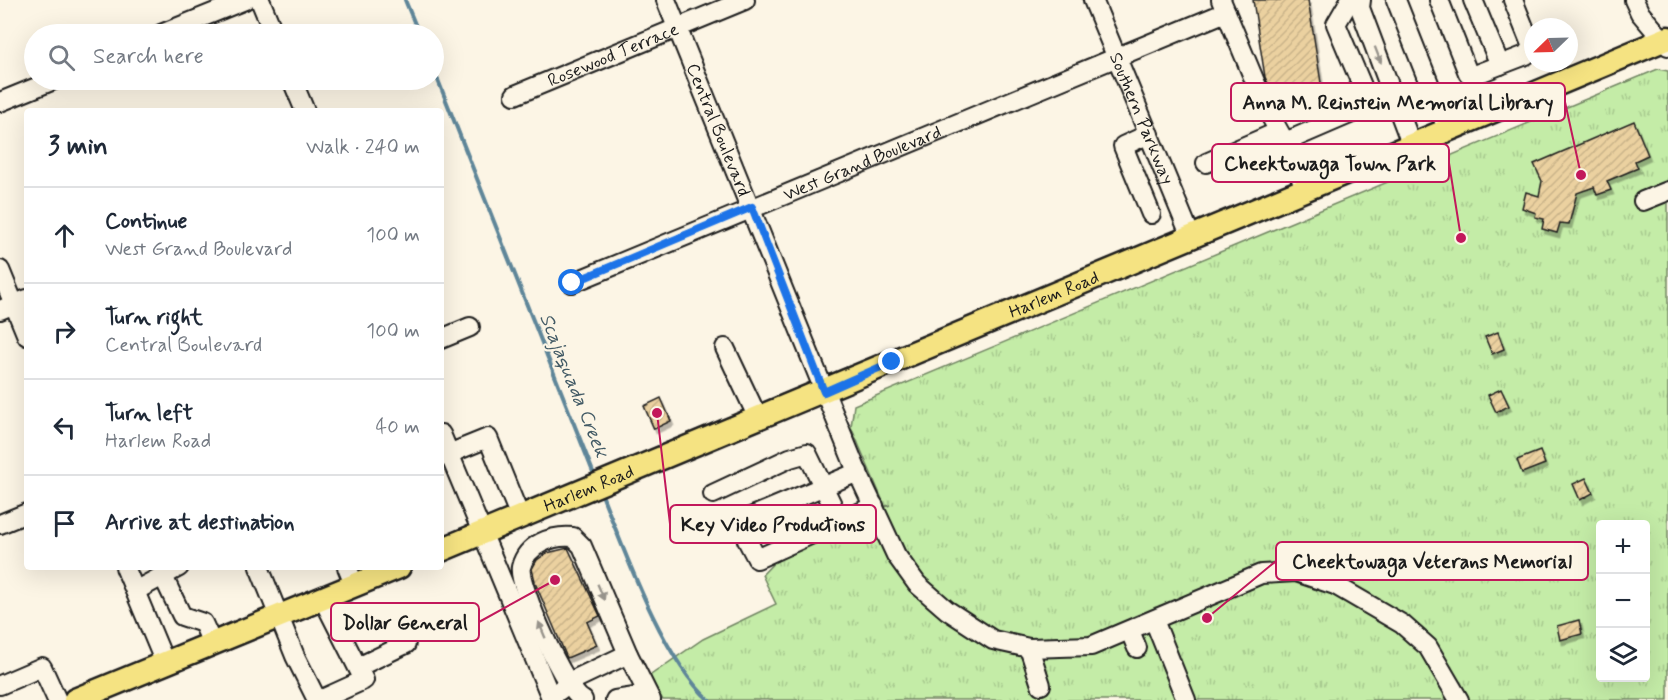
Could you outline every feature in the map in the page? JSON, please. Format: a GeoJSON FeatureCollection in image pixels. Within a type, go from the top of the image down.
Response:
{"type":"FeatureCollection","features":[{"type":"Feature","properties":{"kind":"main road","name":"Harlem Road"},"geometry":{"type":"LineString","coordinates":[[444,549],[1666,41]]}},
{"type":"Feature","properties":{"kind":"main road"},"geometry":{"type":"LineString","coordinates":[[75,700],[322,597],[351,576],[383,570]]}},
{"type":"Feature","properties":{"kind":"street"},"geometry":{"type":"LineString","coordinates":[[186,24],[245,0]]}},
{"type":"Feature","properties":{"kind":"street"},"geometry":{"type":"LineString","coordinates":[[260,0],[270,24]]}},
{"type":"Feature","properties":{"kind":"street","name":"Central Boulevard"},"geometry":{"type":"LineString","coordinates":[[666,0],[858,472],[896,555],[917,584],[947,610],[993,640],[1029,648],[1091,646],[1134,640],[1154,620],[1296,572],[1335,585],[1399,629],[1432,646],[1459,700]]}},
{"type":"Feature","properties":{"kind":"street","name":"Rosewood Terrace"},"geometry":{"type":"LineString","coordinates":[[514,94],[745,0]]}},
{"type":"Feature","properties":{"kind":"street","name":"Southern Parkway"},"geometry":{"type":"LineString","coordinates":[[1094,0],[1191,237]]}},
{"type":"Feature","properties":{"kind":"street"},"geometry":{"type":"LineString","coordinates":[[1396,0],[1448,131]]}},
{"type":"Feature","properties":{"kind":"street"},"geometry":{"type":"LineString","coordinates":[[1439,0],[1468,73],[1474,75],[1526,55],[1532,46],[1513,0]]}},
{"type":"Feature","properties":{"kind":"street"},"geometry":{"type":"LineString","coordinates":[[1473,0],[1500,65]]}},
{"type":"Feature","properties":{"kind":"street"},"geometry":{"type":"LineString","coordinates":[[1634,0],[1640,13],[1666,41]]}},
{"type":"Feature","properties":{"kind":"street"},"geometry":{"type":"LineString","coordinates":[[1206,163],[1364,108],[1368,100],[1336,24],[1351,1],[1360,8],[1412,146]]}},
{"type":"Feature","properties":{"kind":"street"},"geometry":{"type":"LineString","coordinates":[[1224,6],[1306,190]]}},
{"type":"Feature","properties":{"kind":"street","name":"West Grand Boulevard"},"geometry":{"type":"LineString","coordinates":[[572,283],[1117,57],[1224,6]]}},
{"type":"Feature","properties":{"kind":"street"},"geometry":{"type":"LineString","coordinates":[[0,102],[29,90]]}},
{"type":"Feature","properties":{"kind":"street"},"geometry":{"type":"LineString","coordinates":[[296,90],[304,108]]}},
{"type":"Feature","properties":{"kind":"street"},"geometry":{"type":"LineString","coordinates":[[1149,134],[1123,146],[1151,214]]}},
{"type":"Feature","properties":{"kind":"street"},"geometry":{"type":"LineString","coordinates":[[1143,195],[1170,184]]}},
{"type":"Feature","properties":{"kind":"street"},"geometry":{"type":"LineString","coordinates":[[1643,201],[1668,191]]}},
{"type":"Feature","properties":{"kind":"street"},"geometry":{"type":"LineString","coordinates":[[0,270],[24,329]]}},
{"type":"Feature","properties":{"kind":"street"},"geometry":{"type":"LineString","coordinates":[[444,338],[470,327]]}},
{"type":"Feature","properties":{"kind":"street"},"geometry":{"type":"LineString","coordinates":[[725,348],[758,418]]}},
{"type":"Feature","properties":{"kind":"street"},"geometry":{"type":"LineString","coordinates":[[545,541],[527,514],[488,438],[445,455],[481,533],[551,698],[562,690],[567,682],[628,654]]}},
{"type":"Feature","properties":{"kind":"street"},"geometry":{"type":"LineString","coordinates":[[712,494],[790,458],[807,453],[840,521]]}},
{"type":"Feature","properties":{"kind":"street"},"geometry":{"type":"LineString","coordinates":[[858,472],[741,521],[747,540],[757,559],[874,506]]}},
{"type":"Feature","properties":{"kind":"street"},"geometry":{"type":"LineString","coordinates":[[0,524],[24,514]]}},
{"type":"Feature","properties":{"kind":"street"},"geometry":{"type":"LineString","coordinates":[[583,700],[567,682],[555,661],[524,586],[520,569],[528,554],[545,541],[559,536],[573,537],[582,546],[628,654],[650,698],[615,700]]}},
{"type":"Feature","properties":{"kind":"street"},"geometry":{"type":"LineString","coordinates":[[126,570],[165,663]]}},
{"type":"Feature","properties":{"kind":"street"},"geometry":{"type":"LineString","coordinates":[[135,591],[172,570]]}},
{"type":"Feature","properties":{"kind":"street"},"geometry":{"type":"LineString","coordinates":[[260,570],[278,616],[318,700],[364,680],[322,597]]}},
{"type":"Feature","properties":{"kind":"street"},"geometry":{"type":"LineString","coordinates":[[162,574],[182,616],[203,623],[212,643]]}},
{"type":"Feature","properties":{"kind":"street"},"geometry":{"type":"LineString","coordinates":[[1154,620],[1186,700]]}},
{"type":"Feature","properties":{"kind":"street"},"geometry":{"type":"LineString","coordinates":[[358,667],[406,644]]}},
{"type":"Feature","properties":{"kind":"street"},"geometry":{"type":"LineString","coordinates":[[1029,648],[1041,685]]}},
{"type":"Feature","properties":{"kind":"street"},"geometry":{"type":"LineString","coordinates":[[0,685],[42,667],[57,700]]}},
{"type":"Feature","properties":{"kind":"green space"},"geometry":{"type":"Polygon","coordinates":[[[1658,69],[1668,71],[1668,700],[663,700],[648,677],[703,639],[776,604],[762,575],[784,552],[890,505],[885,506],[851,427],[854,405],[1658,69]]]}},
{"type":"Feature","properties":{"kind":"building"},"geometry":{"type":"Polygon","coordinates":[[[1253,0],[1308,0],[1324,102],[1279,108],[1265,77],[1253,0]]]}},
{"type":"Feature","properties":{"kind":"building"},"geometry":{"type":"Polygon","coordinates":[[[1634,121],[1648,155],[1635,161],[1638,168],[1607,181],[1611,190],[1597,195],[1594,187],[1577,193],[1569,224],[1560,223],[1557,233],[1542,229],[1544,219],[1535,217],[1536,213],[1522,208],[1526,192],[1539,196],[1542,181],[1534,164],[1634,121]]]}},
{"type":"Feature","properties":{"kind":"building"},"geometry":{"type":"Polygon","coordinates":[[[1498,332],[1504,349],[1492,354],[1485,337],[1498,332]]]}},
{"type":"Feature","properties":{"kind":"building"},"geometry":{"type":"Polygon","coordinates":[[[1501,389],[1509,406],[1496,412],[1488,395],[1501,389]]]}},
{"type":"Feature","properties":{"kind":"building"},"geometry":{"type":"Polygon","coordinates":[[[661,398],[671,421],[654,429],[644,406],[661,398]]]}},
{"type":"Feature","properties":{"kind":"building"},"geometry":{"type":"Polygon","coordinates":[[[1540,451],[1545,464],[1522,473],[1517,460],[1540,451]]]}},
{"type":"Feature","properties":{"kind":"building"},"geometry":{"type":"Polygon","coordinates":[[[1586,478],[1593,493],[1580,500],[1573,484],[1586,478]]]}},
{"type":"Feature","properties":{"kind":"building"},"geometry":{"type":"Polygon","coordinates":[[[568,548],[600,616],[587,622],[597,645],[567,658],[536,585],[532,569],[537,560],[547,553],[568,548]]]}},
{"type":"Feature","properties":{"kind":"building"},"geometry":{"type":"Polygon","coordinates":[[[1579,620],[1582,634],[1560,640],[1557,626],[1579,620]]]}},
{"type":"Feature","properties":{"kind":"waterway","name":"Scajaquada Creek"},"geometry":{"type":"LineString","coordinates":[[405,0],[415,24]]}},
{"type":"Feature","properties":{"kind":"waterway","name":"Scajaquada Creek"},"geometry":{"type":"LineString","coordinates":[[442,90],[595,477]]}},
{"type":"Feature","properties":{"kind":"waterway","name":"Scajaquada Creek"},"geometry":{"type":"LineString","coordinates":[[601,492],[633,573],[661,632],[692,682],[709,700]]}},
{"type":"Feature","properties":{"kind":"place","name":"Anna M. Reinstein Memorial Library"},"geometry":{"type":"Point","coordinates":[1581,175]}},
{"type":"Feature","properties":{"kind":"place","name":"Cheektowaga Town Park"},"geometry":{"type":"Point","coordinates":[1461,238]}},
{"type":"Feature","properties":{"kind":"place","name":"Key Video Productions"},"geometry":{"type":"Point","coordinates":[657,413]}},
{"type":"Feature","properties":{"kind":"place","name":"Dollar General"},"geometry":{"type":"Point","coordinates":[555,580]}},
{"type":"Feature","properties":{"kind":"place","name":"Cheektowaga Veterans Memorial"},"geometry":{"type":"Point","coordinates":[1207,618]}},
{"type":"Feature","properties":{"kind":"route"},"geometry":{"type":"LineString","coordinates":[[572,283],[752,207],[824,392],[892,362]]}}]}
